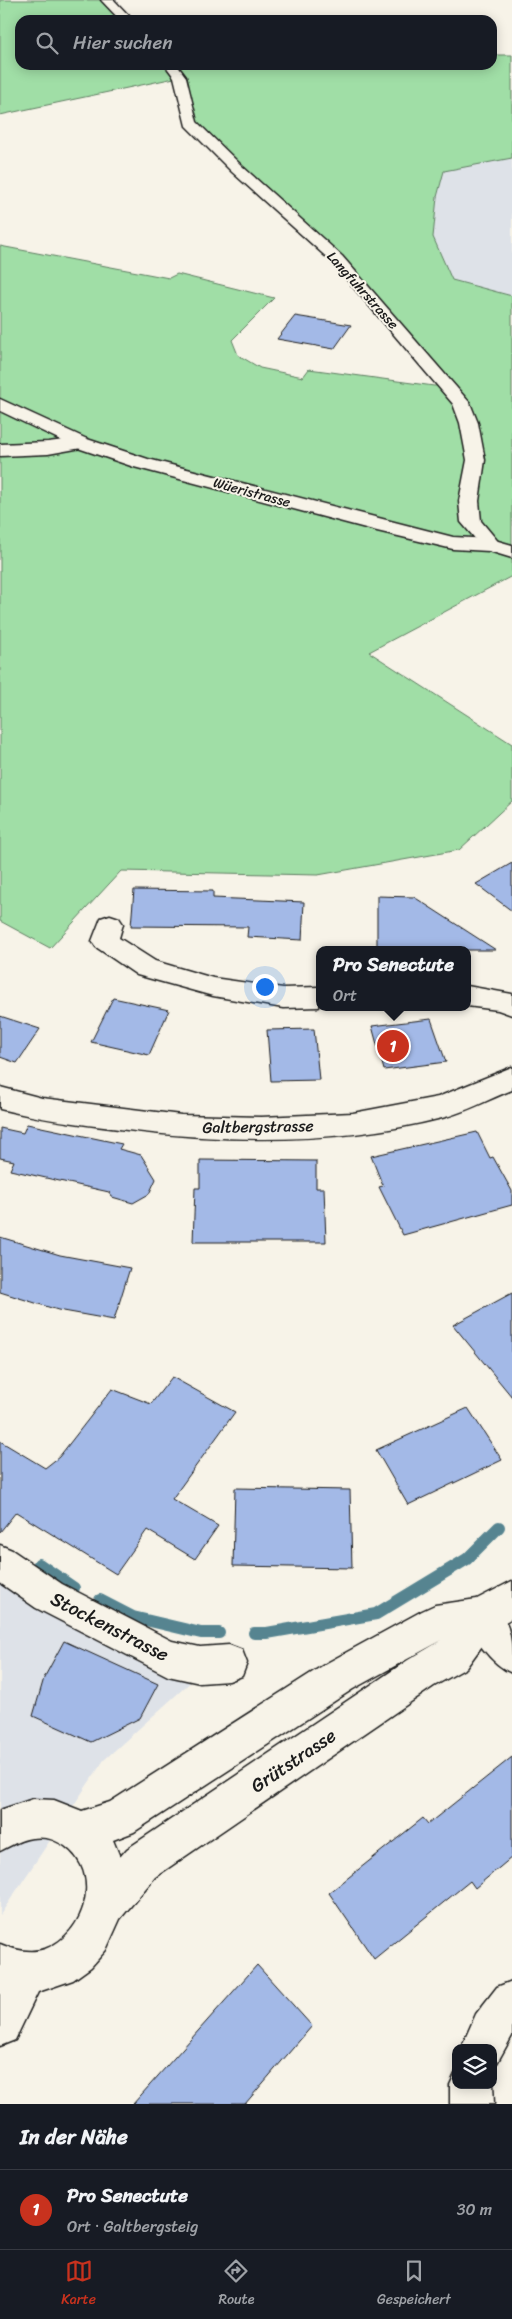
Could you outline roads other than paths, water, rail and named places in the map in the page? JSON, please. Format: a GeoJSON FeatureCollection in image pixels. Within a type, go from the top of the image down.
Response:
{"type":"FeatureCollection","features":[{"type":"Feature","properties":{"kind":"street"},"geometry":{"type":"LineString","coordinates":[[106,0],[122,15]]}},
{"type":"Feature","properties":{"kind":"street","name":"Langfuhrstrasse"},"geometry":{"type":"LineString","coordinates":[[175,70],[180,77],[191,123],[237,168],[337,259],[461,403],[469,423],[476,460],[469,501],[471,522],[491,545]]}},
{"type":"Feature","properties":{"kind":"street","name":"Wüeristrasse"},"geometry":{"type":"LineString","coordinates":[[0,404],[81,443],[142,463],[377,526],[453,543],[491,545],[512,552]]}},
{"type":"Feature","properties":{"kind":"street"},"geometry":{"type":"LineString","coordinates":[[0,450],[48,448],[81,443]]}},
{"type":"Feature","properties":{"kind":"street"},"geometry":{"type":"LineString","coordinates":[[110,924],[105,941],[146,968],[212,987],[283,998],[316,997]]}},
{"type":"Feature","properties":{"kind":"street"},"geometry":{"type":"LineString","coordinates":[[471,997],[503,1001],[512,1005]]}},
{"type":"Feature","properties":{"kind":"street","name":"Galtbergstrasse"},"geometry":{"type":"LineString","coordinates":[[0,1098],[42,1109],[181,1126],[261,1128],[353,1124],[442,1107],[512,1078]]}},
{"type":"Feature","properties":{"kind":"street","name":"Stockenstrasse"},"geometry":{"type":"LineString","coordinates":[[0,1562],[49,1596],[168,1658],[200,1665],[229,1663]]}},
{"type":"Feature","properties":{"kind":"street"},"geometry":{"type":"LineString","coordinates":[[81,1831],[120,1818],[340,1676],[435,1623],[497,1607],[512,1655]]}},
{"type":"Feature","properties":{"kind":"street","name":"Grütstrasse"},"geometry":{"type":"LineString","coordinates":[[105,1906],[142,1863],[421,1673],[453,1655],[497,1607]]}},
{"type":"Feature","properties":{"kind":"street"},"geometry":{"type":"LineString","coordinates":[[0,1831],[28,1818],[56,1819],[81,1831],[98,1851],[107,1877],[105,1906],[98,1927],[86,1945],[69,1960],[48,1970],[13,1969],[0,2025]]}},
{"type":"Feature","properties":{"kind":"street"},"geometry":{"type":"LineString","coordinates":[[484,2044],[491,2030],[512,2002]]}},
{"type":"Feature","properties":{"kind":"street"},"geometry":{"type":"LineString","coordinates":[[472,2089],[472,2104]]}},
{"type":"Feature","properties":{"kind":"waterway"},"geometry":{"type":"LineString","coordinates":[[254,1633],[267,1633],[376,1614],[467,1559],[499,1527]]}},
{"type":"Feature","properties":{"kind":"waterway"},"geometry":{"type":"LineString","coordinates":[[39,1564],[74,1588]]}},
{"type":"Feature","properties":{"kind":"waterway"},"geometry":{"type":"LineString","coordinates":[[100,1600],[133,1617],[201,1633],[219,1633]]}},
{"type":"Feature","properties":{"kind":"place","name":"Pro Senectute"},"geometry":{"type":"Point","coordinates":[393,1046]}}]}
